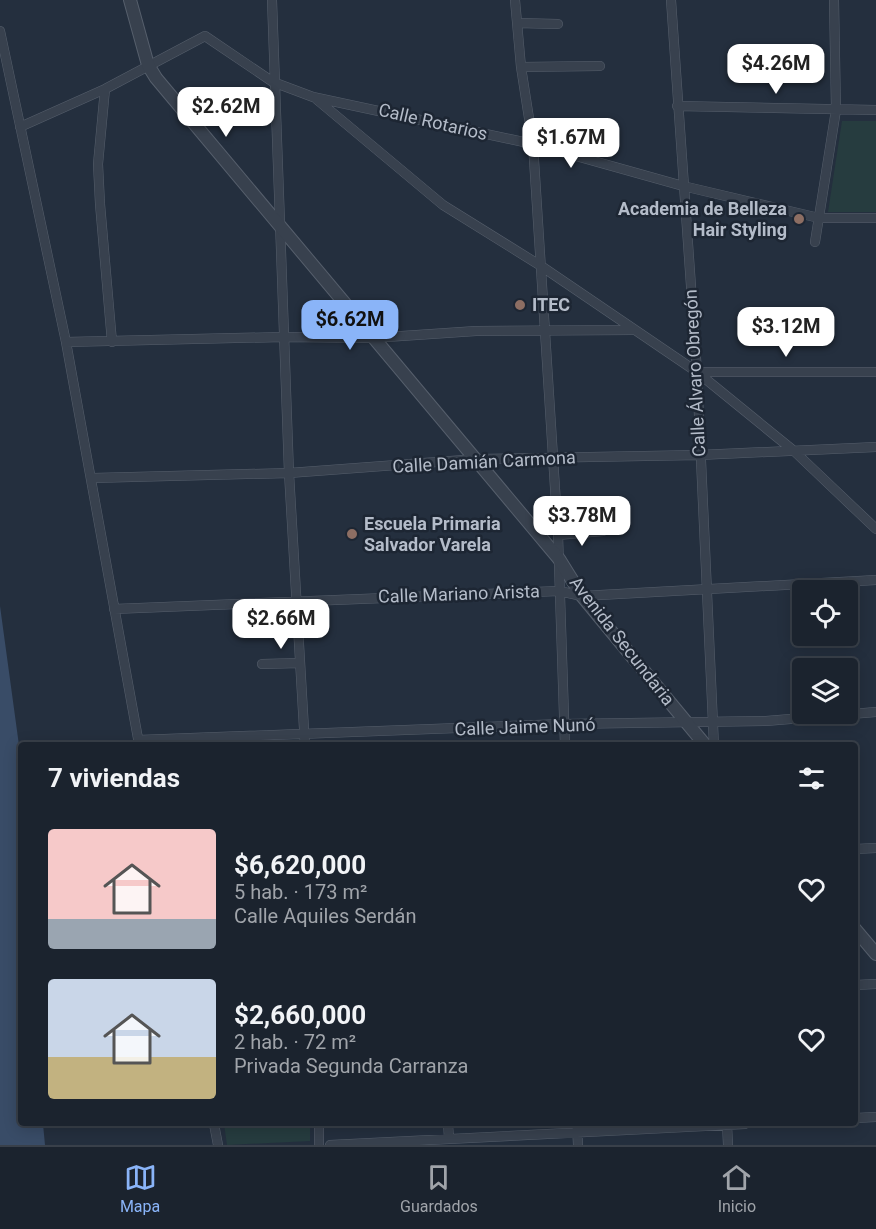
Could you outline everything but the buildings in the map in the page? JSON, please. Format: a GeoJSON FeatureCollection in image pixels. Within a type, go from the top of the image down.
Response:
{"type":"FeatureCollection","features":[{"type":"Feature","properties":{"kind":"street"},"geometry":{"type":"LineString","coordinates":[[130,0],[148,65]]}},
{"type":"Feature","properties":{"kind":"street"},"geometry":{"type":"LineString","coordinates":[[272,0],[273,82],[282,227],[283,337],[289,473],[305,742]]}},
{"type":"Feature","properties":{"kind":"street"},"geometry":{"type":"LineString","coordinates":[[515,0],[521,67],[533,144],[554,457],[565,742]]}},
{"type":"Feature","properties":{"kind":"street","name":"Calle Álvaro Obregón"},"geometry":{"type":"LineString","coordinates":[[671,0],[676,106],[697,372],[714,742]]}},
{"type":"Feature","properties":{"kind":"street"},"geometry":{"type":"LineString","coordinates":[[815,242],[836,110],[834,0]]}},
{"type":"Feature","properties":{"kind":"street"},"geometry":{"type":"LineString","coordinates":[[517,23],[558,24]]}},
{"type":"Feature","properties":{"kind":"street"},"geometry":{"type":"LineString","coordinates":[[0,31],[93,478],[139,742]]}},
{"type":"Feature","properties":{"kind":"street","name":"Calle Rotarios"},"geometry":{"type":"LineString","coordinates":[[20,127],[105,89],[205,36],[273,82],[313,97],[533,144],[683,186],[819,218],[876,218]]}},
{"type":"Feature","properties":{"kind":"street","name":"Avenida Secundaria"},"geometry":{"type":"LineString","coordinates":[[148,65],[156,78],[372,338],[477,459],[559,559],[582,596],[703,742]]}},
{"type":"Feature","properties":{"kind":"street"},"geometry":{"type":"LineString","coordinates":[[521,67],[600,66]]}},
{"type":"Feature","properties":{"kind":"street"},"geometry":{"type":"LineString","coordinates":[[105,89],[98,164],[112,342]]}},
{"type":"Feature","properties":{"kind":"street"},"geometry":{"type":"LineString","coordinates":[[313,97],[443,205],[541,266],[697,372],[794,451],[876,528]]}},
{"type":"Feature","properties":{"kind":"street"},"geometry":{"type":"LineString","coordinates":[[676,106],[876,110]]}},
{"type":"Feature","properties":{"kind":"street"},"geometry":{"type":"LineString","coordinates":[[66,342],[283,337],[372,338],[545,330],[633,330]]}},
{"type":"Feature","properties":{"kind":"street"},"geometry":{"type":"LineString","coordinates":[[697,372],[876,372]]}},
{"type":"Feature","properties":{"kind":"street","name":"Calle Damián Carmona"},"geometry":{"type":"LineString","coordinates":[[93,478],[289,473],[477,459],[699,455],[876,447]]}},
{"type":"Feature","properties":{"kind":"street"},"geometry":{"type":"LineString","coordinates":[[558,535],[603,531]]}},
{"type":"Feature","properties":{"kind":"street","name":"Calle Mariano Arista"},"geometry":{"type":"LineString","coordinates":[[114,609],[559,591],[582,596],[876,580]]}},
{"type":"Feature","properties":{"kind":"street"},"geometry":{"type":"LineString","coordinates":[[262,664],[300,663]]}},
{"type":"Feature","properties":{"kind":"street","name":"Calle Jaime Nunó"},"geometry":{"type":"LineString","coordinates":[[185,742],[231,741],[305,734],[563,724],[766,721],[876,712]]}},
{"type":"Feature","properties":{"kind":"street"},"geometry":{"type":"LineString","coordinates":[[858,849],[876,848]]}},
{"type":"Feature","properties":{"kind":"street"},"geometry":{"type":"LineString","coordinates":[[858,933],[876,954]]}},
{"type":"Feature","properties":{"kind":"street"},"geometry":{"type":"LineString","coordinates":[[858,985],[876,984]]}},
{"type":"Feature","properties":{"kind":"street"},"geometry":{"type":"LineString","coordinates":[[858,1118],[876,1117]]}},
{"type":"Feature","properties":{"kind":"street"},"geometry":{"type":"LineString","coordinates":[[214,1126],[218,1145]]}},
{"type":"Feature","properties":{"kind":"street"},"geometry":{"type":"LineString","coordinates":[[319,1126],[319,1145]]}},
{"type":"Feature","properties":{"kind":"street"},"geometry":{"type":"LineString","coordinates":[[448,1126],[449,1138]]}},
{"type":"Feature","properties":{"kind":"street"},"geometry":{"type":"LineString","coordinates":[[330,1145],[577,1128],[652,1126]]}},
{"type":"Feature","properties":{"kind":"street"},"geometry":{"type":"LineString","coordinates":[[727,1126],[728,1145]]}},
{"type":"Feature","properties":{"kind":"street"},"geometry":{"type":"LineString","coordinates":[[577,1128],[578,1145]]}},
{"type":"Feature","properties":{"kind":"green space"},"geometry":{"type":"Polygon","coordinates":[[[842,121],[876,121],[876,212],[828,212],[842,121]]]}},
{"type":"Feature","properties":{"kind":"green space"},"geometry":{"type":"Polygon","coordinates":[[[224,1126],[310,1126],[310,1141],[227,1145],[224,1126]]]}},
{"type":"Feature","properties":{"kind":"water"},"geometry":{"type":"Polygon","coordinates":[[[0,606],[19,742],[18,1126],[43,1126],[45,1145],[0,1145],[0,606]]]}},
{"type":"Feature","properties":{"kind":"place","name":"Academia de Belleza Hair Styling"},"geometry":{"type":"Point","coordinates":[799,219]}},
{"type":"Feature","properties":{"kind":"place","name":"ITEC"},"geometry":{"type":"Point","coordinates":[520,305]}},
{"type":"Feature","properties":{"kind":"place","name":"Escuela Primaria Salvador Varela"},"geometry":{"type":"Point","coordinates":[352,534]}}]}
